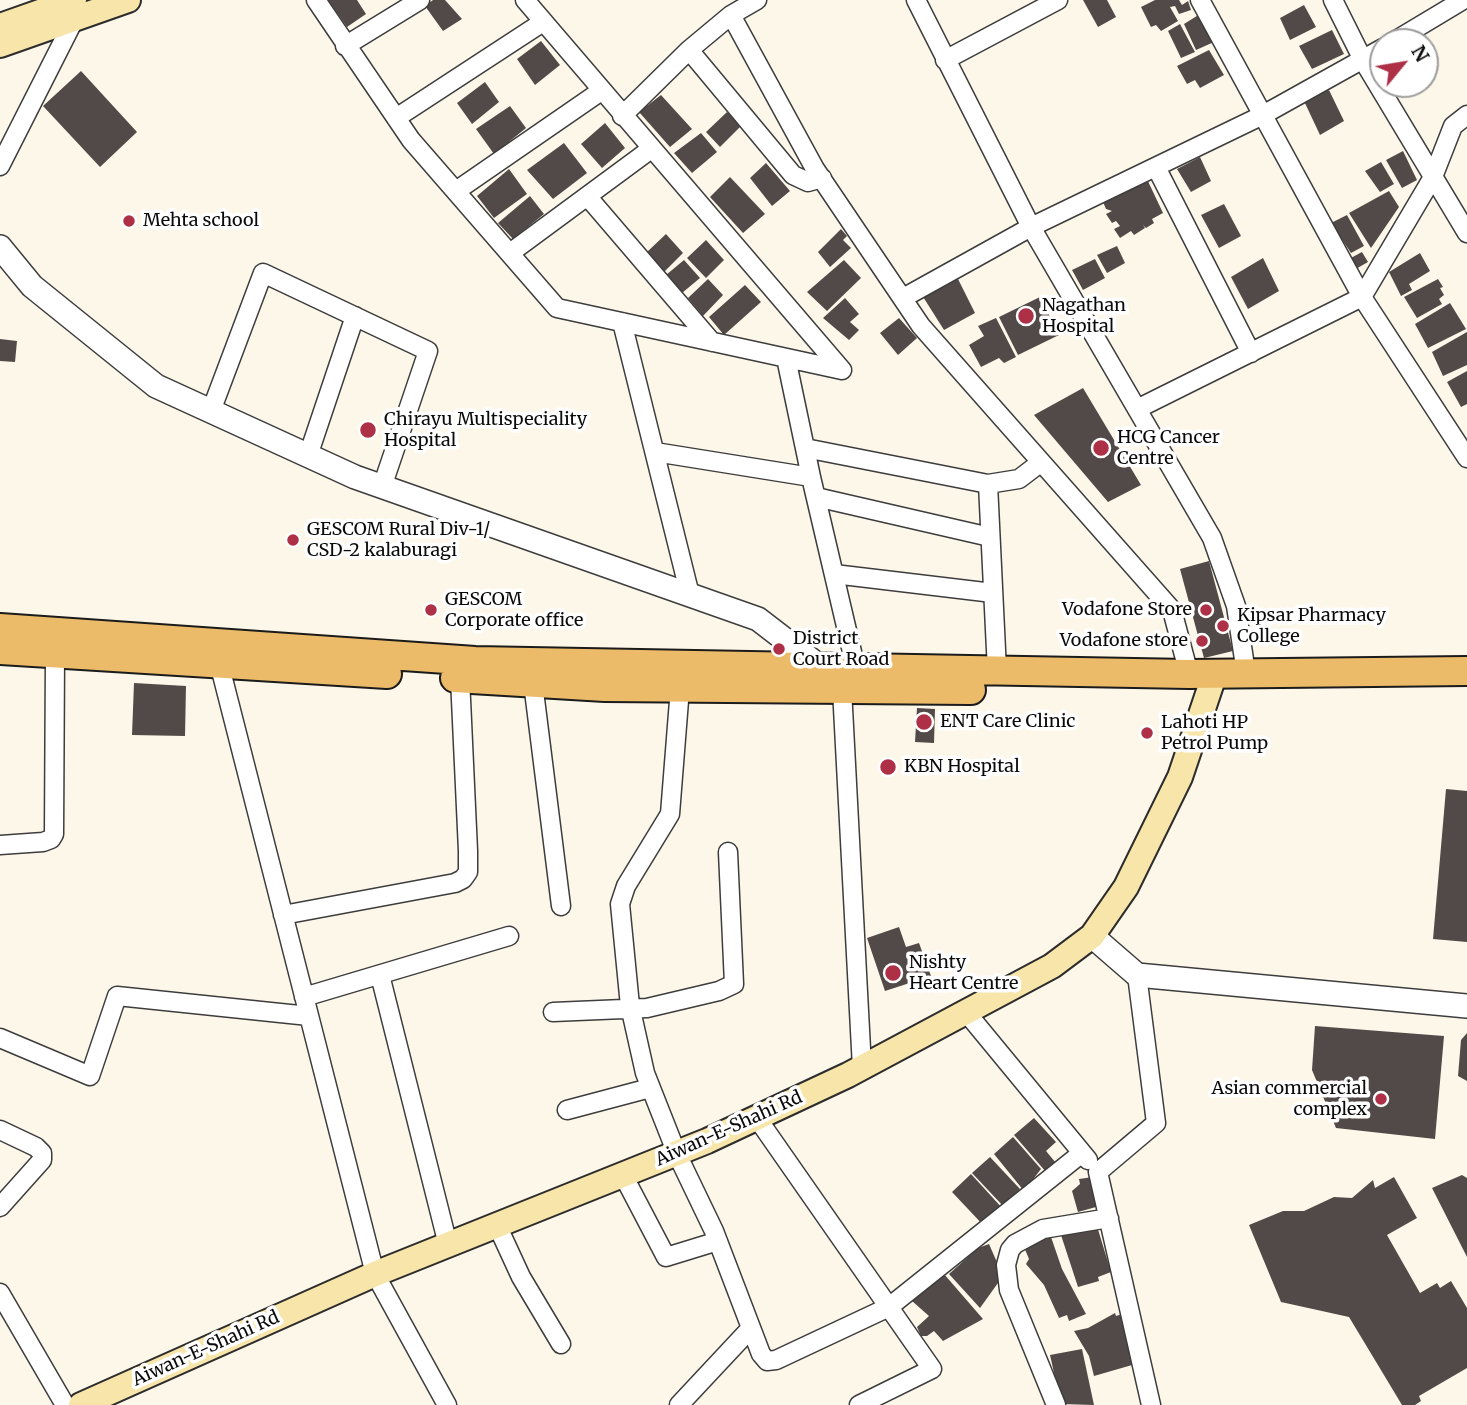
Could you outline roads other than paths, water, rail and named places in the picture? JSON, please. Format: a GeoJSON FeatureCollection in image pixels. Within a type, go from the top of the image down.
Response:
{"type":"FeatureCollection","features":[{"type":"Feature","properties":{"kind":"main road"},"geometry":{"type":"LineString","coordinates":[[0,26],[73,7],[128,0]]}},
{"type":"Feature","properties":{"kind":"main road"},"geometry":{"type":"LineString","coordinates":[[0,45],[73,7]]}},
{"type":"Feature","properties":{"kind":"main road"},"geometry":{"type":"LineString","coordinates":[[0,628],[475,661],[823,669],[849,679],[1204,679],[1464,672]]}},
{"type":"Feature","properties":{"kind":"main road"},"geometry":{"type":"LineString","coordinates":[[0,650],[533,684],[680,688],[997,671],[1204,679],[1246,673],[1464,672]]}},
{"type":"Feature","properties":{"kind":"main road","name":"Aiwan-E-Shahi Rd"},"geometry":{"type":"LineString","coordinates":[[94,1402],[374,1274],[677,1154],[757,1118],[862,1068],[1052,966],[1092,936],[1126,887],[1180,777],[1204,679]]}},
{"type":"Feature","properties":{"kind":"street"},"geometry":{"type":"LineString","coordinates":[[316,0],[396,118],[557,308],[842,369],[525,0]]}},
{"type":"Feature","properties":{"kind":"street"},"geometry":{"type":"LineString","coordinates":[[345,46],[420,0]]}},
{"type":"Feature","properties":{"kind":"street"},"geometry":{"type":"LineString","coordinates":[[622,116],[689,50],[730,15],[757,0]]}},
{"type":"Feature","properties":{"kind":"street"},"geometry":{"type":"LineString","coordinates":[[916,0],[1031,228],[1212,538],[1236,606],[1246,673]]}},
{"type":"Feature","properties":{"kind":"street"},"geometry":{"type":"LineString","coordinates":[[944,60],[1058,0]]}},
{"type":"Feature","properties":{"kind":"street"},"geometry":{"type":"LineString","coordinates":[[1199,0],[1362,297],[1467,458]]}},
{"type":"Feature","properties":{"kind":"street"},"geometry":{"type":"LineString","coordinates":[[1334,0],[1363,60],[1467,233]]}},
{"type":"Feature","properties":{"kind":"street"},"geometry":{"type":"LineString","coordinates":[[1416,28],[1463,0]]}},
{"type":"Feature","properties":{"kind":"street"},"geometry":{"type":"LineString","coordinates":[[0,166],[73,7]]}},
{"type":"Feature","properties":{"kind":"street"},"geometry":{"type":"LineString","coordinates":[[730,15],[822,178],[920,326],[1172,610],[1204,679]]}},
{"type":"Feature","properties":{"kind":"street"},"geometry":{"type":"LineString","coordinates":[[396,118],[543,22]]}},
{"type":"Feature","properties":{"kind":"street"},"geometry":{"type":"LineString","coordinates":[[689,50],[793,176],[808,182],[822,178]]}},
{"type":"Feature","properties":{"kind":"street"},"geometry":{"type":"LineString","coordinates":[[903,298],[1031,228],[1261,116],[1369,56]]}},
{"type":"Feature","properties":{"kind":"street"},"geometry":{"type":"LineString","coordinates":[[456,191],[601,90]]}},
{"type":"Feature","properties":{"kind":"street"},"geometry":{"type":"LineString","coordinates":[[1137,409],[1362,297],[1433,177],[1452,127],[1467,115]]}},
{"type":"Feature","properties":{"kind":"street"},"geometry":{"type":"LineString","coordinates":[[510,253],[651,149]]}},
{"type":"Feature","properties":{"kind":"street"},"geometry":{"type":"LineString","coordinates":[[1156,167],[1251,353]]}},
{"type":"Feature","properties":{"kind":"street"},"geometry":{"type":"LineString","coordinates":[[587,196],[712,342]]}},
{"type":"Feature","properties":{"kind":"street"},"geometry":{"type":"LineString","coordinates":[[0,247],[32,286],[156,386],[382,487],[758,619],[823,669]]}},
{"type":"Feature","properties":{"kind":"street"},"geometry":{"type":"LineString","coordinates":[[211,411],[263,273],[428,351],[382,487]]}},
{"type":"Feature","properties":{"kind":"street"},"geometry":{"type":"LineString","coordinates":[[308,456],[355,316]]}},
{"type":"Feature","properties":{"kind":"street"},"geometry":{"type":"LineString","coordinates":[[622,322],[690,595]]}},
{"type":"Feature","properties":{"kind":"street"},"geometry":{"type":"LineString","coordinates":[[786,358],[834,574],[849,679],[862,1068]]}},
{"type":"Feature","properties":{"kind":"street"},"geometry":{"type":"LineString","coordinates":[[805,448],[988,484],[1019,479],[1040,463]]}},
{"type":"Feature","properties":{"kind":"street"},"geometry":{"type":"LineString","coordinates":[[654,452],[811,477]]}},
{"type":"Feature","properties":{"kind":"street"},"geometry":{"type":"LineString","coordinates":[[988,484],[997,671]]}},
{"type":"Feature","properties":{"kind":"street"},"geometry":{"type":"LineString","coordinates":[[816,497],[990,537]]}},
{"type":"Feature","properties":{"kind":"street"},"geometry":{"type":"LineString","coordinates":[[834,574],[993,593]]}},
{"type":"Feature","properties":{"kind":"street"},"geometry":{"type":"LineString","coordinates":[[0,845],[43,842],[51,839],[54,834],[55,654]]}},
{"type":"Feature","properties":{"kind":"street"},"geometry":{"type":"LineString","coordinates":[[219,663],[374,1274],[447,1405]]}},
{"type":"Feature","properties":{"kind":"street"},"geometry":{"type":"LineString","coordinates":[[283,915],[464,879],[468,872],[468,851],[460,678]]}},
{"type":"Feature","properties":{"kind":"street"},"geometry":{"type":"LineString","coordinates":[[533,684],[561,906]]}},
{"type":"Feature","properties":{"kind":"street"},"geometry":{"type":"LineString","coordinates":[[680,688],[670,814],[626,886],[620,904],[630,1006],[641,1061],[650,1088],[677,1154],[718,1241],[761,1354],[767,1361],[776,1360],[889,1307],[1082,1153]]}},
{"type":"Feature","properties":{"kind":"street"},"geometry":{"type":"LineString","coordinates":[[553,1012],[630,1006],[647,1008],[719,991],[734,984],[728,852]]}},
{"type":"Feature","properties":{"kind":"street"},"geometry":{"type":"LineString","coordinates":[[304,997],[509,936]]}},
{"type":"Feature","properties":{"kind":"street"},"geometry":{"type":"LineString","coordinates":[[1092,936],[1137,975],[1467,1006]]}},
{"type":"Feature","properties":{"kind":"street"},"geometry":{"type":"LineString","coordinates":[[380,975],[448,1245]]}},
{"type":"Feature","properties":{"kind":"street"},"geometry":{"type":"LineString","coordinates":[[1098,1172],[1156,1123],[1137,975]]}},
{"type":"Feature","properties":{"kind":"street"},"geometry":{"type":"LineString","coordinates":[[0,1038],[90,1076],[117,996],[309,1016]]}},
{"type":"Feature","properties":{"kind":"street"},"geometry":{"type":"LineString","coordinates":[[966,1012],[1098,1172],[1151,1405]]}},
{"type":"Feature","properties":{"kind":"street"},"geometry":{"type":"LineString","coordinates":[[567,1110],[650,1088]]}},
{"type":"Feature","properties":{"kind":"street"},"geometry":{"type":"LineString","coordinates":[[757,1118],[932,1369],[859,1405]]}},
{"type":"Feature","properties":{"kind":"street"},"geometry":{"type":"LineString","coordinates":[[0,1130],[36,1147],[42,1153],[43,1160],[0,1207]]}},
{"type":"Feature","properties":{"kind":"street"},"geometry":{"type":"LineString","coordinates":[[623,1175],[666,1257],[718,1241]]}},
{"type":"Feature","properties":{"kind":"street"},"geometry":{"type":"LineString","coordinates":[[1056,1405],[1009,1290],[1006,1265],[1010,1250],[1014,1244],[1043,1230],[1109,1218]]}},
{"type":"Feature","properties":{"kind":"street"},"geometry":{"type":"LineString","coordinates":[[497,1225],[521,1277],[561,1344]]}},
{"type":"Feature","properties":{"kind":"street"},"geometry":{"type":"LineString","coordinates":[[0,1293],[65,1405]]}},
{"type":"Feature","properties":{"kind":"street"},"geometry":{"type":"LineString","coordinates":[[679,1405],[751,1328]]}},
{"type":"Feature","properties":{"kind":"place","name":"Mehta school"},"geometry":{"type":"Point","coordinates":[129,221]}},
{"type":"Feature","properties":{"kind":"place","name":"Nagathan Hospital"},"geometry":{"type":"Point","coordinates":[1026,316]}},
{"type":"Feature","properties":{"kind":"place","name":"Chirayu Multispeciality Hospital"},"geometry":{"type":"Point","coordinates":[368,430]}},
{"type":"Feature","properties":{"kind":"place","name":"HCG Cancer Centre"},"geometry":{"type":"Point","coordinates":[1101,448]}},
{"type":"Feature","properties":{"kind":"place","name":"GESCOM Rural Div-1/ CSD-2 kalaburagi"},"geometry":{"type":"Point","coordinates":[293,540]}},
{"type":"Feature","properties":{"kind":"place","name":"GESCOM Corporate office"},"geometry":{"type":"Point","coordinates":[431,610]}},
{"type":"Feature","properties":{"kind":"place","name":"Vodafone Store"},"geometry":{"type":"Point","coordinates":[1206,610]}},
{"type":"Feature","properties":{"kind":"place","name":"Kipsar Pharmacy College"},"geometry":{"type":"Point","coordinates":[1223,626]}},
{"type":"Feature","properties":{"kind":"place","name":"Vodafone store"},"geometry":{"type":"Point","coordinates":[1202,641]}},
{"type":"Feature","properties":{"kind":"place","name":"District Court Road"},"geometry":{"type":"Point","coordinates":[779,649]}},
{"type":"Feature","properties":{"kind":"place","name":"ENT Care Clinic"},"geometry":{"type":"Point","coordinates":[924,722]}},
{"type":"Feature","properties":{"kind":"place","name":"Lahoti HP Petrol Pump"},"geometry":{"type":"Point","coordinates":[1147,733]}},
{"type":"Feature","properties":{"kind":"place","name":"KBN Hospital"},"geometry":{"type":"Point","coordinates":[888,767]}},
{"type":"Feature","properties":{"kind":"place","name":"Nishty Heart Centre"},"geometry":{"type":"Point","coordinates":[893,973]}},
{"type":"Feature","properties":{"kind":"place","name":"Asian commercial complex"},"geometry":{"type":"Point","coordinates":[1381,1099]}}]}
